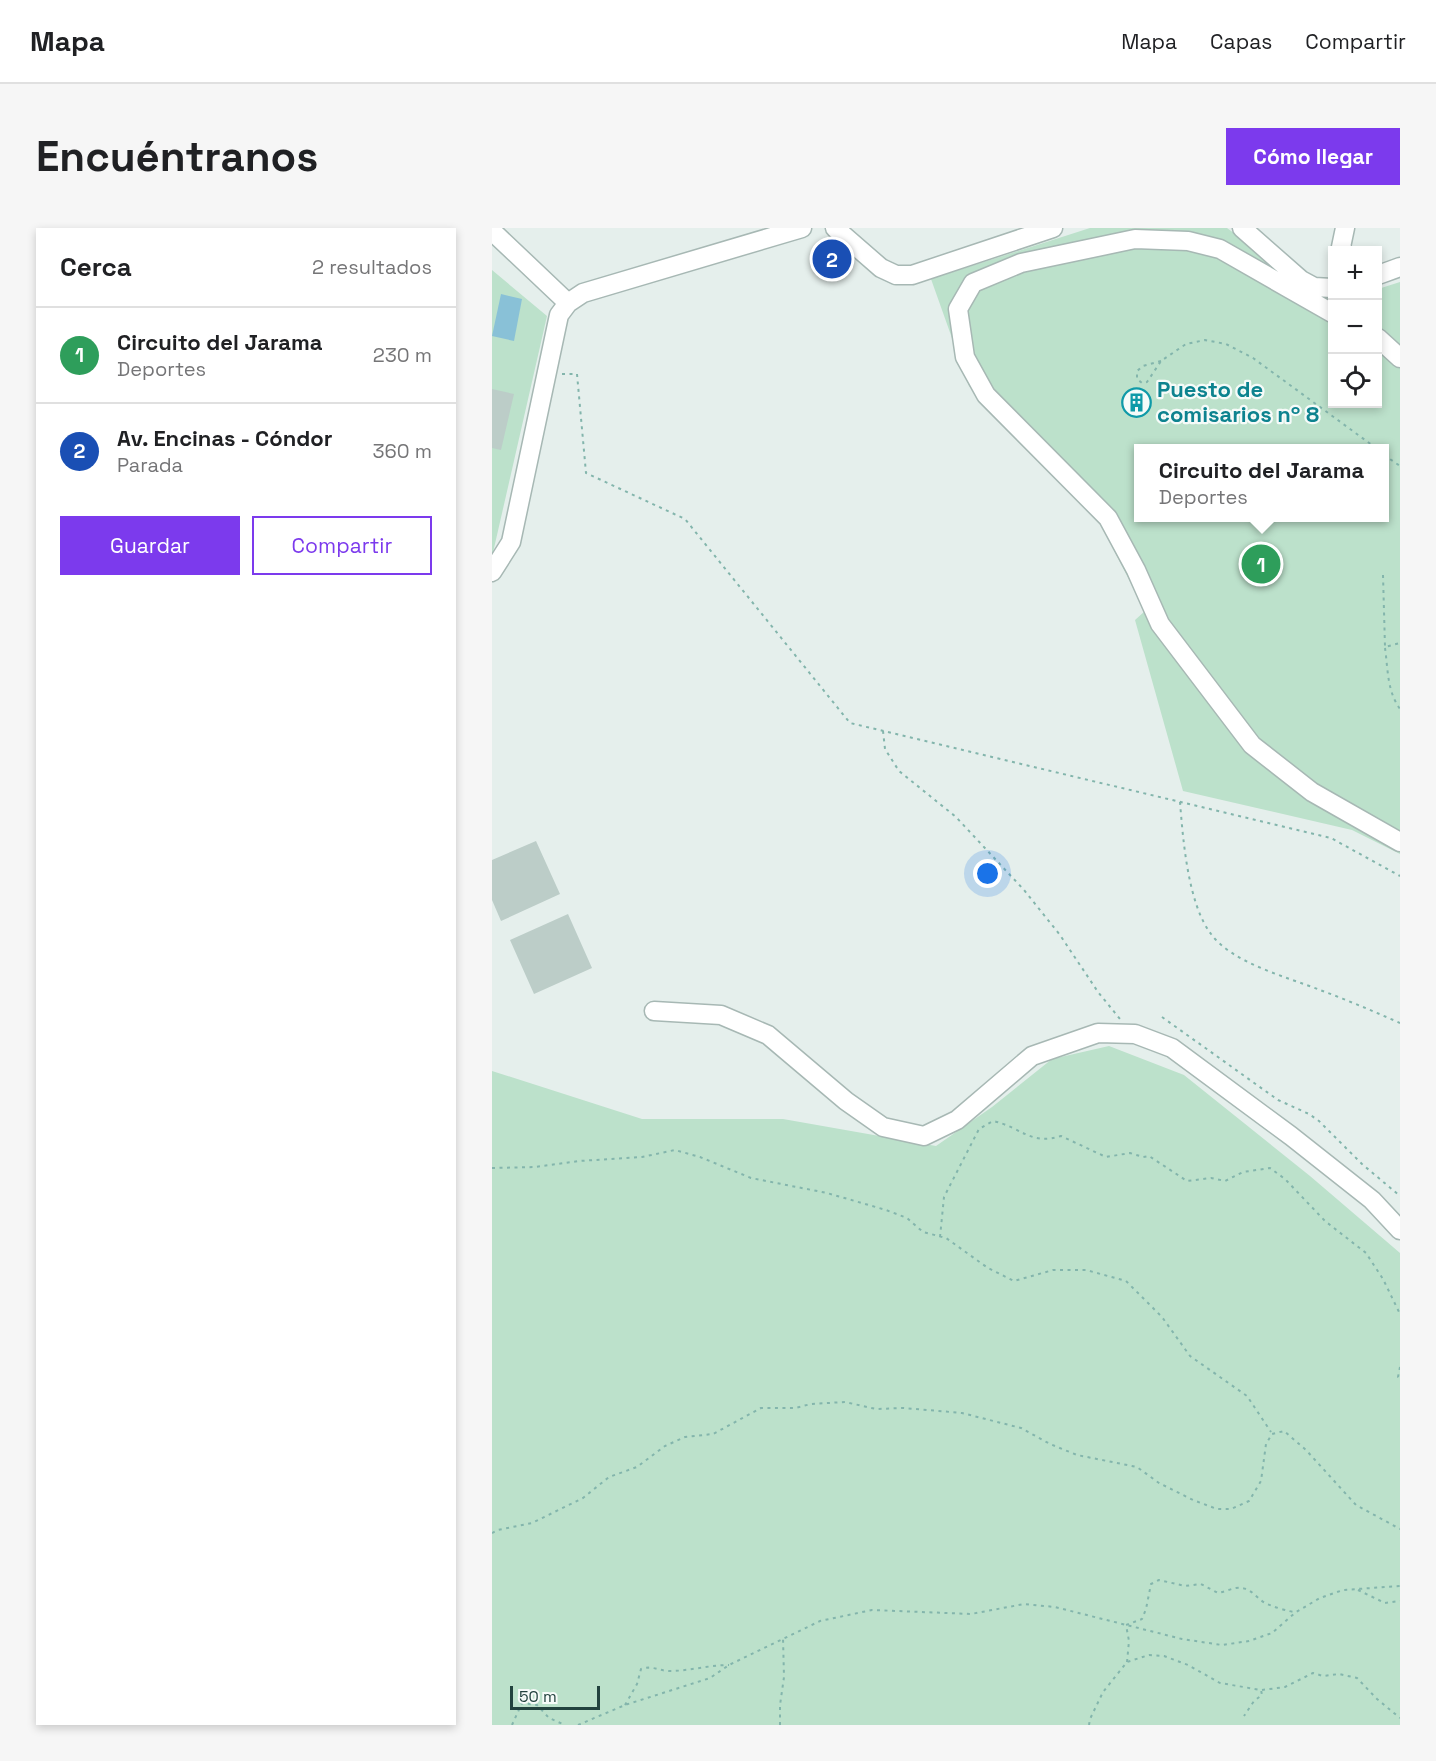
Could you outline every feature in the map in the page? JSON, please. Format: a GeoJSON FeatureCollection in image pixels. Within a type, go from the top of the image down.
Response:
{"type":"FeatureCollection","features":[{"type":"Feature","properties":{"kind":"street"},"geometry":{"type":"LineString","coordinates":[[492,572],[511,542],[559,315],[568,303],[583,293],[802,228]]}},
{"type":"Feature","properties":{"kind":"street"},"geometry":{"type":"LineString","coordinates":[[835,228],[881,268],[896,275],[912,275],[1053,228]]}},
{"type":"Feature","properties":{"kind":"street"},"geometry":{"type":"LineString","coordinates":[[1242,228],[1301,280],[1314,287],[1328,288]]}},
{"type":"Feature","properties":{"kind":"street"},"geometry":{"type":"LineString","coordinates":[[1341,246],[1345,228]]}},
{"type":"Feature","properties":{"kind":"street"},"geometry":{"type":"LineString","coordinates":[[492,231],[568,303]]}},
{"type":"Feature","properties":{"kind":"street"},"geometry":{"type":"LineString","coordinates":[[1328,311],[1220,249],[1188,241],[1135,239],[1021,263],[973,283],[958,309],[965,357],[987,394],[1108,518],[1136,570],[1160,624],[1252,745],[1312,792],[1400,842]]}},
{"type":"Feature","properties":{"kind":"street"},"geometry":{"type":"LineString","coordinates":[[1382,273],[1400,267]]}},
{"type":"Feature","properties":{"kind":"street"},"geometry":{"type":"LineString","coordinates":[[1382,342],[1400,358]]}},
{"type":"Feature","properties":{"kind":"street"},"geometry":{"type":"LineString","coordinates":[[654,1011],[721,1015],[768,1035],[846,1101],[883,1127],[924,1136],[957,1120],[1032,1056],[1098,1033],[1135,1034],[1172,1048],[1372,1200],[1400,1230]]}},
{"type":"Feature","properties":{"kind":"path"},"geometry":{"type":"LineString","coordinates":[[1161,361],[1143,366],[1137,371],[1137,379],[1142,383],[1147,382],[1161,361],[1175,350],[1195,341],[1205,340],[1226,344],[1253,358],[1371,444]]}},
{"type":"Feature","properties":{"kind":"path"},"geometry":{"type":"LineString","coordinates":[[547,374],[577,374],[586,473],[686,519],[850,723],[1331,838],[1400,876]]}},
{"type":"Feature","properties":{"kind":"path"},"geometry":{"type":"LineString","coordinates":[[1383,575],[1385,647],[1389,683],[1394,701],[1400,709]]}},
{"type":"Feature","properties":{"kind":"path"},"geometry":{"type":"LineString","coordinates":[[1385,647],[1400,642]]}},
{"type":"Feature","properties":{"kind":"path"},"geometry":{"type":"LineString","coordinates":[[883,731],[885,749],[899,771],[956,817],[1024,890],[1060,935],[1098,992],[1135,1034]]}},
{"type":"Feature","properties":{"kind":"path"},"geometry":{"type":"LineString","coordinates":[[1180,802],[1182,835],[1194,893],[1201,916],[1212,935],[1228,951],[1259,966],[1400,1023]]}},
{"type":"Feature","properties":{"kind":"path"},"geometry":{"type":"LineString","coordinates":[[1162,1017],[1278,1100],[1319,1121],[1362,1164],[1400,1196]]}},
{"type":"Feature","properties":{"kind":"path"},"geometry":{"type":"LineString","coordinates":[[940,1237],[944,1197],[979,1129],[993,1121],[1009,1125],[1035,1139],[1049,1140],[1061,1136],[1106,1157],[1130,1153],[1143,1157],[1149,1156],[1187,1181],[1211,1178],[1226,1181],[1243,1172],[1270,1168],[1285,1179],[1325,1221],[1366,1253],[1383,1279],[1400,1314]]}},
{"type":"Feature","properties":{"kind":"path"},"geometry":{"type":"LineString","coordinates":[[492,1168],[535,1167],[579,1161],[642,1157],[675,1150],[700,1157],[751,1178],[827,1192],[907,1218],[923,1232],[946,1238],[988,1268],[1014,1281],[1053,1270],[1086,1270],[1126,1281],[1162,1317],[1190,1356],[1247,1396],[1272,1434]]}},
{"type":"Feature","properties":{"kind":"path"},"geometry":{"type":"LineString","coordinates":[[1400,1367],[1400,1378]]}},
{"type":"Feature","properties":{"kind":"path"},"geometry":{"type":"LineString","coordinates":[[492,1533],[532,1523],[583,1498],[609,1477],[637,1467],[665,1446],[685,1437],[713,1434],[761,1408],[795,1408],[811,1404],[845,1402],[876,1409],[904,1408],[962,1413],[1021,1428],[1050,1444],[1077,1455],[1137,1467],[1159,1483],[1192,1500],[1217,1509],[1231,1509],[1249,1501],[1261,1481],[1266,1444],[1272,1434],[1284,1431],[1306,1450],[1356,1505],[1400,1529]]}},
{"type":"Feature","properties":{"kind":"path"},"geometry":{"type":"LineString","coordinates":[[1126,1625],[1142,1619],[1151,1584],[1158,1580],[1185,1586],[1201,1584],[1218,1593],[1237,1587],[1251,1590],[1265,1603],[1281,1607],[1285,1611],[1296,1612]]}},
{"type":"Feature","properties":{"kind":"path"},"geometry":{"type":"LineString","coordinates":[[579,1725],[625,1705],[710,1678],[729,1665],[820,1621],[873,1610],[971,1614],[1024,1604],[1055,1607],[1182,1640],[1222,1645],[1249,1641],[1272,1633],[1296,1612],[1320,1598],[1343,1590],[1400,1586]]}},
{"type":"Feature","properties":{"kind":"path"},"geometry":{"type":"LineString","coordinates":[[1356,1589],[1385,1603],[1400,1600]]}},
{"type":"Feature","properties":{"kind":"path"},"geometry":{"type":"LineString","coordinates":[[1089,1725],[1104,1692],[1127,1662],[1129,1641],[1126,1625]]}},
{"type":"Feature","properties":{"kind":"path"},"geometry":{"type":"LineString","coordinates":[[780,1725],[784,1677],[783,1638]]}},
{"type":"Feature","properties":{"kind":"path"},"geometry":{"type":"LineString","coordinates":[[1127,1662],[1149,1655],[1164,1656],[1188,1665],[1220,1683],[1261,1690],[1285,1687],[1314,1673],[1323,1676],[1339,1674],[1357,1678],[1400,1718]]}},
{"type":"Feature","properties":{"kind":"path"},"geometry":{"type":"LineString","coordinates":[[625,1705],[637,1684],[641,1669],[648,1667],[669,1671],[709,1665],[729,1665]]}},
{"type":"Feature","properties":{"kind":"path"},"geometry":{"type":"LineString","coordinates":[[1244,1716],[1254,1701],[1262,1695],[1261,1690]]}},
{"type":"Feature","properties":{"kind":"path"},"geometry":{"type":"LineString","coordinates":[[512,1725],[522,1703],[537,1705],[549,1718],[565,1725]]}},
{"type":"Feature","properties":{"kind":"green space"},"geometry":{"type":"Polygon","coordinates":[[[1090,228],[1227,228],[1306,296],[1328,303],[1328,408],[1382,408],[1382,288],[1400,282],[1400,854],[1352,830],[1183,791],[1135,620],[1145,611],[1097,517],[969,386],[931,279],[1090,228]]]}},
{"type":"Feature","properties":{"kind":"green space"},"geometry":{"type":"Polygon","coordinates":[[[492,270],[547,316],[492,557],[492,270]]]}},
{"type":"Feature","properties":{"kind":"green space"},"geometry":{"type":"Polygon","coordinates":[[[1109,1046],[1184,1075],[1310,1176],[1400,1253],[1400,1725],[492,1725],[492,1071],[642,1119],[783,1119],[936,1146],[992,1107],[1052,1059],[1109,1046]]]}},
{"type":"Feature","properties":{"kind":"water"},"geometry":{"type":"Polygon","coordinates":[[[501,294],[522,299],[514,341],[492,336],[501,294]]]}},
{"type":"Feature","properties":{"kind":"building"},"geometry":{"type":"Polygon","coordinates":[[[492,389],[514,394],[501,450],[492,448],[492,389]]]}},
{"type":"Feature","properties":{"kind":"building"},"geometry":{"type":"Polygon","coordinates":[[[536,841],[560,894],[501,921],[492,900],[492,860],[536,841]]]}},
{"type":"Feature","properties":{"kind":"building"},"geometry":{"type":"Polygon","coordinates":[[[568,914],[592,968],[534,994],[510,940],[568,914]]]}},
{"type":"Feature","properties":{"kind":"place","name":"Av. Encinas - Cóndor"},"geometry":{"type":"Point","coordinates":[832,259]}},
{"type":"Feature","properties":{"kind":"place","name":"Puesto de comisarios nº 8"},"geometry":{"type":"Point","coordinates":[1136,402]}},
{"type":"Feature","properties":{"kind":"place","name":"Circuito del Jarama"},"geometry":{"type":"Point","coordinates":[1261,564]}}]}
